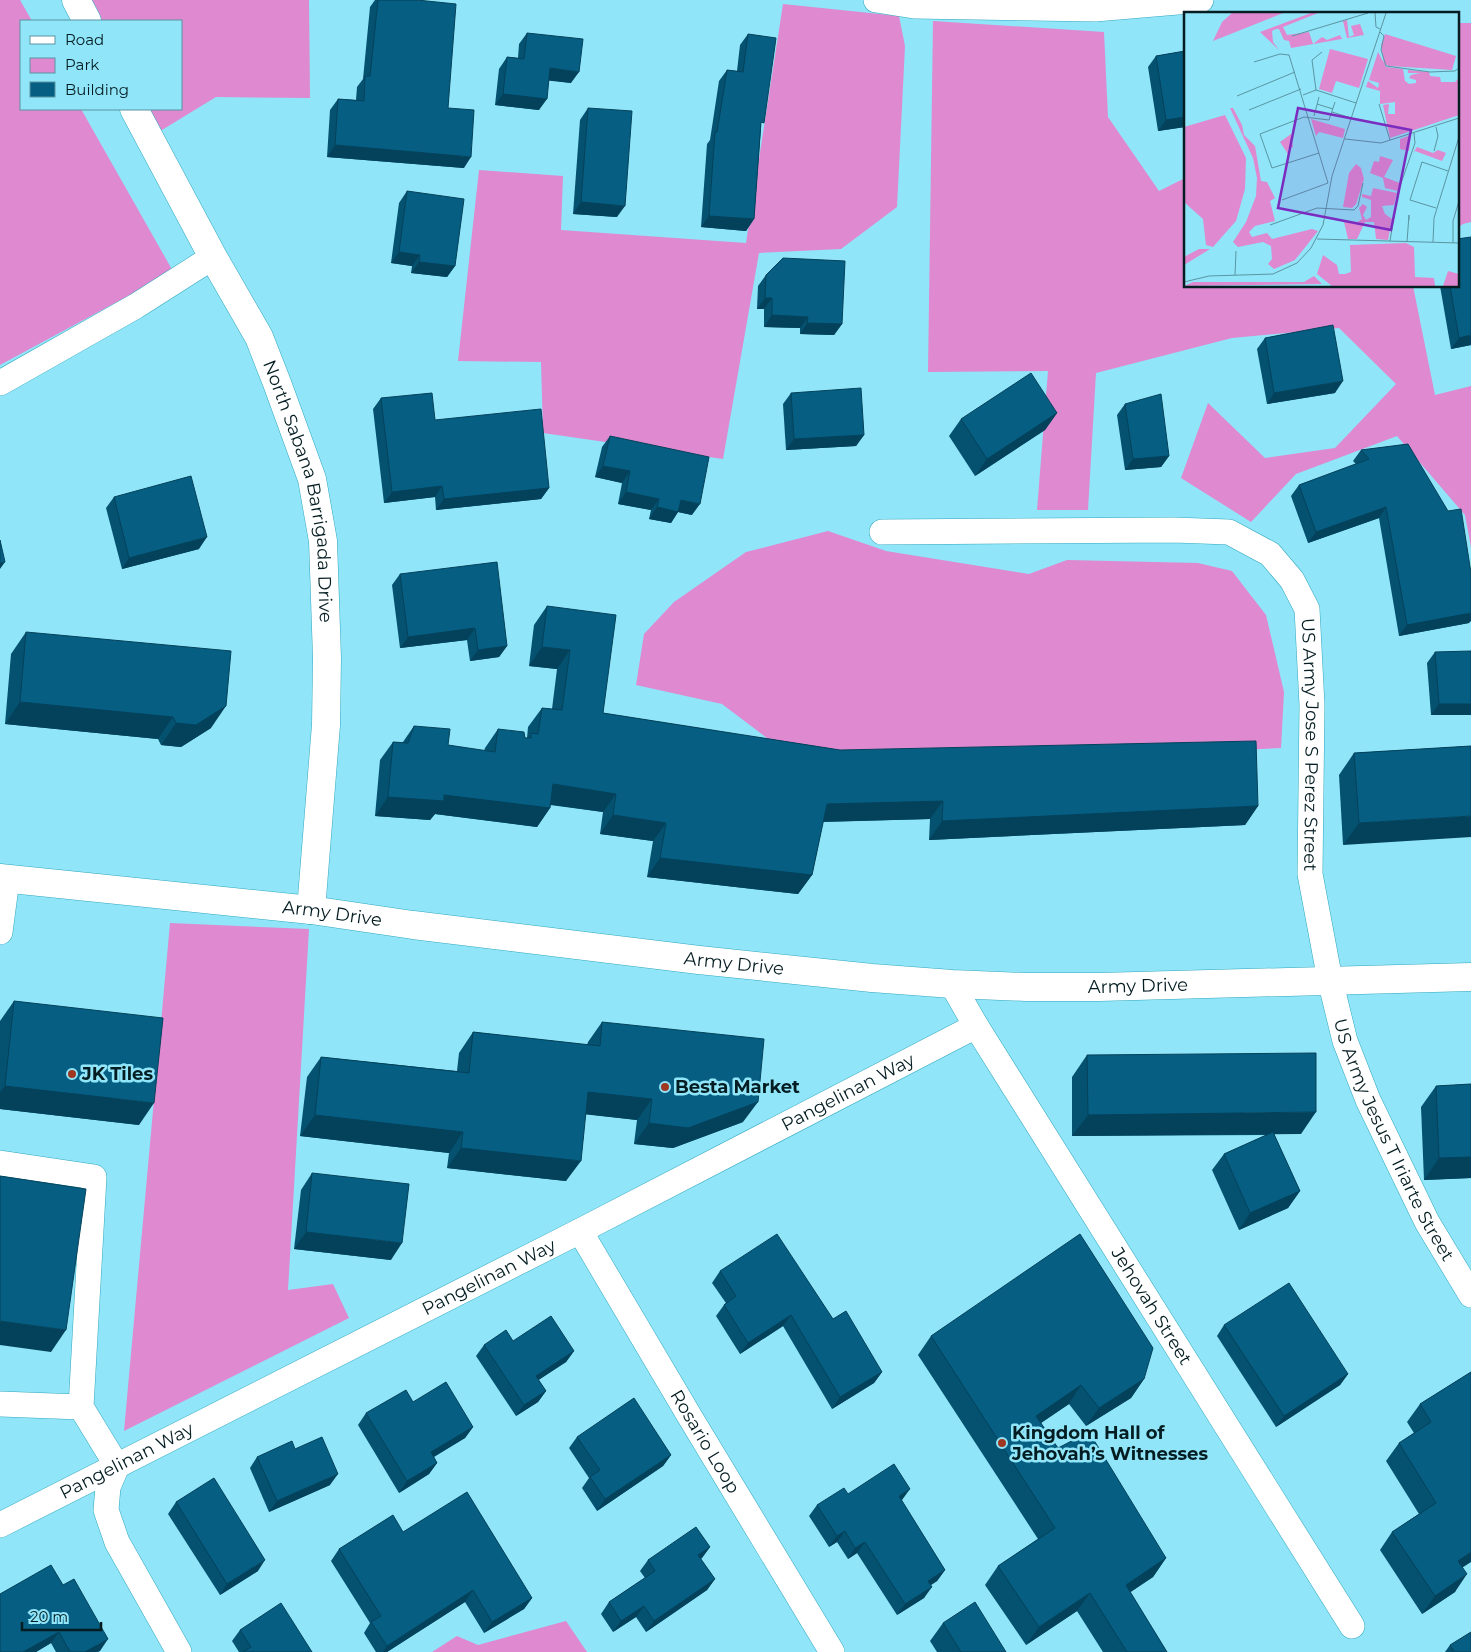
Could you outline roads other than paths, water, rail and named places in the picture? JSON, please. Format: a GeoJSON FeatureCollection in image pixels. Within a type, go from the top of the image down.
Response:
{"type":"FeatureCollection","features":[{"type":"Feature","properties":{"kind":"main road"},"geometry":{"type":"LineString","coordinates":[[76,0],[86,20]]}},
{"type":"Feature","properties":{"kind":"main road","name":"North Sabana Barrigada Drive"},"geometry":{"type":"LineString","coordinates":[[135,110],[213,258],[259,337],[312,479],[323,541],[327,658],[326,716],[311,910]]}},
{"type":"Feature","properties":{"kind":"main road","name":"Army Drive"},"geometry":{"type":"LineString","coordinates":[[3,878],[311,910],[413,925],[699,960],[872,978],[952,984],[1099,987],[1471,977]]}},
{"type":"Feature","properties":{"kind":"street"},"geometry":{"type":"LineString","coordinates":[[876,0],[914,6],[1095,9],[1201,0]]}},
{"type":"Feature","properties":{"kind":"street"},"geometry":{"type":"LineString","coordinates":[[0,383],[136,306],[213,258]]}},
{"type":"Feature","properties":{"kind":"street","name":"US Army Jose S Perez Street"},"geometry":{"type":"LineString","coordinates":[[882,532],[1174,530],[1228,532],[1270,554],[1292,580],[1307,609],[1312,705],[1310,874],[1330,980]]}},
{"type":"Feature","properties":{"kind":"street"},"geometry":{"type":"LineString","coordinates":[[0,932],[3,878]]}},
{"type":"Feature","properties":{"kind":"street","name":"US Army Jesus T Iriarte Street"},"geometry":{"type":"LineString","coordinates":[[1330,980],[1345,1041],[1368,1100],[1427,1222],[1471,1295]]}},
{"type":"Feature","properties":{"kind":"street","name":"Jehovah Street"},"geometry":{"type":"LineString","coordinates":[[952,984],[976,1026],[1352,1626]]}},
{"type":"Feature","properties":{"kind":"street","name":"Pangelinan Way"},"geometry":{"type":"LineString","coordinates":[[0,1525],[580,1231],[976,1026]]}},
{"type":"Feature","properties":{"kind":"street"},"geometry":{"type":"LineString","coordinates":[[0,1163],[94,1177],[81,1407],[117,1466],[108,1487],[106,1510],[117,1542],[179,1652]]}},
{"type":"Feature","properties":{"kind":"street","name":"Rosario Loop"},"geometry":{"type":"LineString","coordinates":[[580,1231],[684,1409],[832,1652]]}},
{"type":"Feature","properties":{"kind":"street"},"geometry":{"type":"LineString","coordinates":[[0,1404],[81,1407]]}},
{"type":"Feature","properties":{"kind":"place","name":"JK Tiles"},"geometry":{"type":"Point","coordinates":[72,1074]}},
{"type":"Feature","properties":{"kind":"place","name":"Besta Market"},"geometry":{"type":"Point","coordinates":[665,1087]}},
{"type":"Feature","properties":{"kind":"place","name":"Kingdom Hall of Jehovah’s Witnesses"},"geometry":{"type":"Point","coordinates":[1002,1443]}}]}
